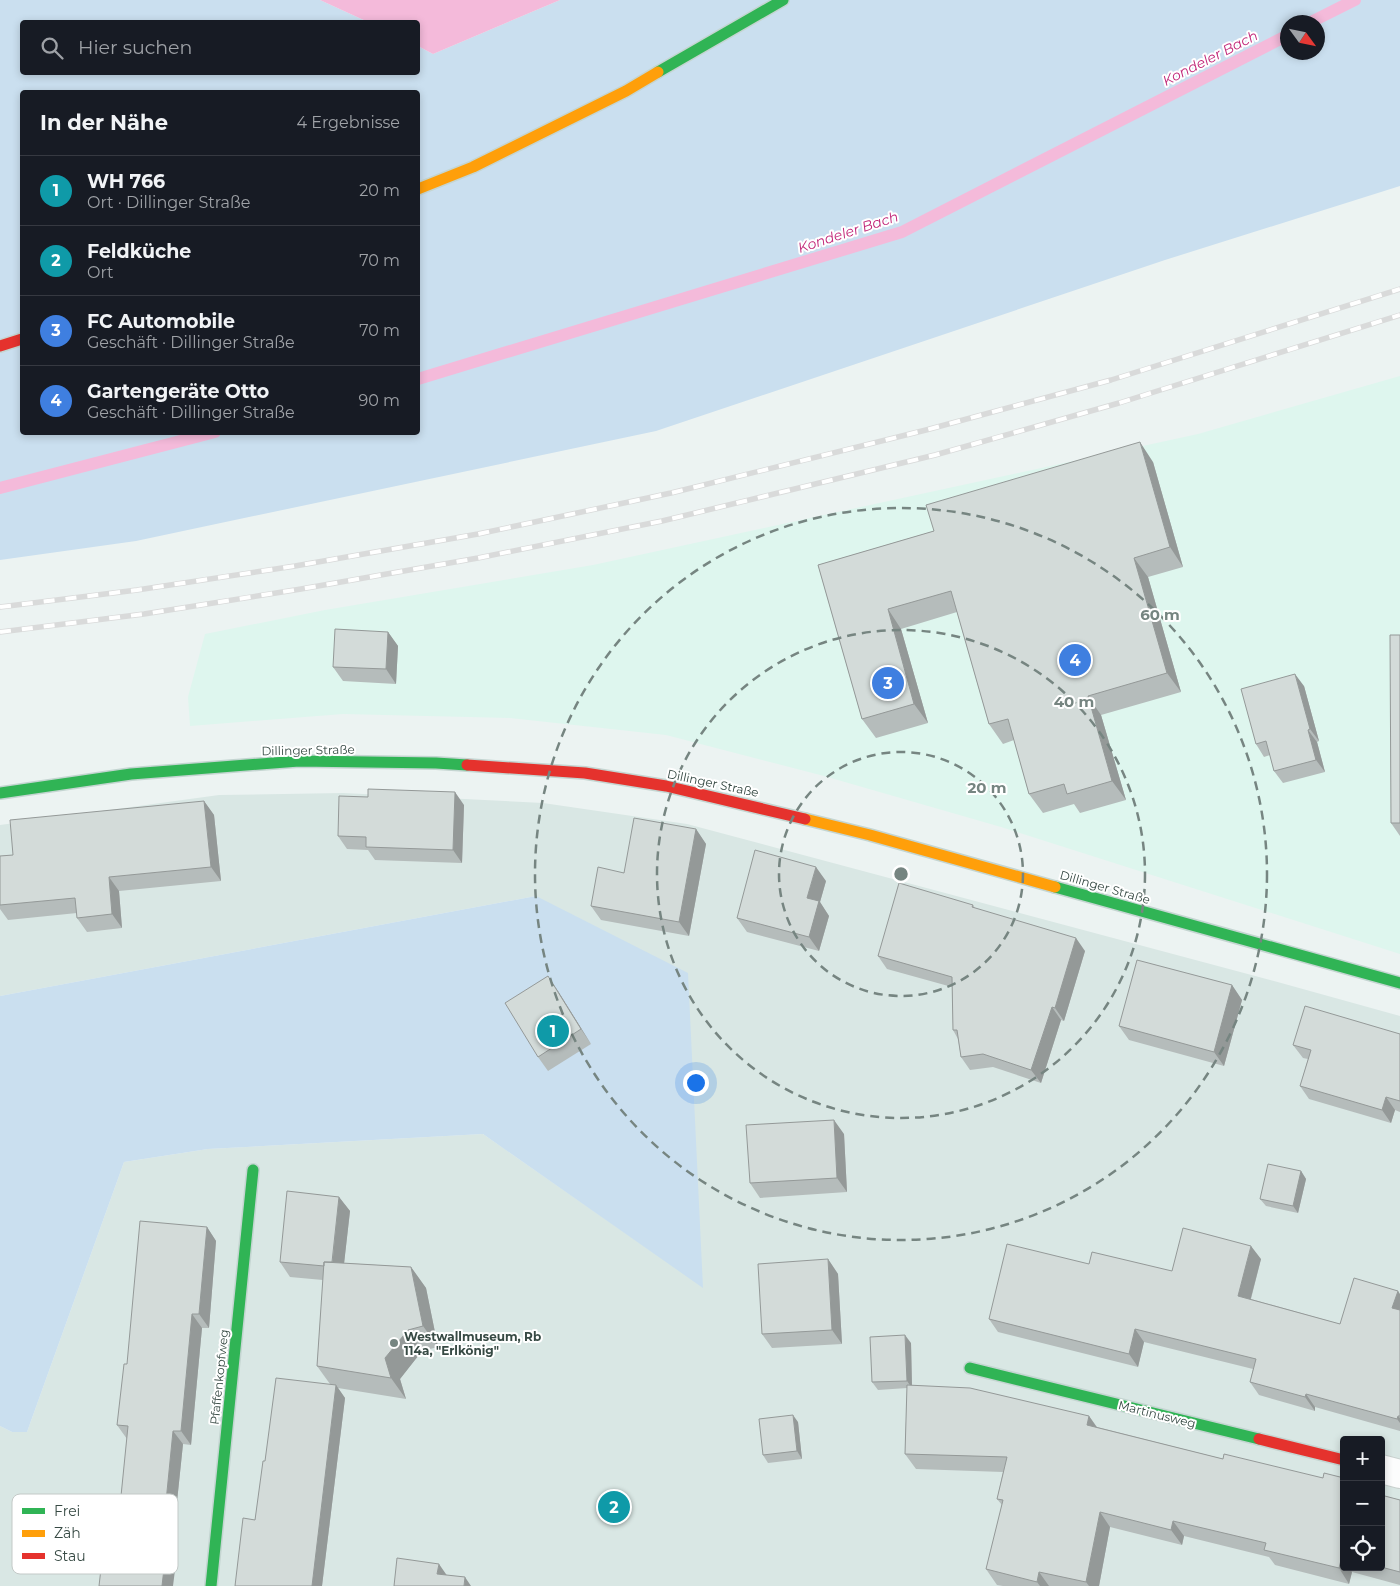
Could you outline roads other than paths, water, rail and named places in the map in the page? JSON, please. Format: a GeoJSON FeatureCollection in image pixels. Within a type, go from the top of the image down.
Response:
{"type":"FeatureCollection","features":[{"type":"Feature","properties":{"kind":"street"},"geometry":{"type":"LineString","coordinates":[[420,188],[473,167],[626,91],[783,0]]}},
{"type":"Feature","properties":{"kind":"street"},"geometry":{"type":"LineString","coordinates":[[0,346],[20,340]]}},
{"type":"Feature","properties":{"kind":"street","name":"Dillinger Straße"},"geometry":{"type":"LineString","coordinates":[[0,794],[131,774],[299,761],[436,763],[585,773],[666,786],[870,835],[1400,983]]}},
{"type":"Feature","properties":{"kind":"street","name":"Pfaffenkopfweg"},"geometry":{"type":"LineString","coordinates":[[211,1586],[253,1170]]}},
{"type":"Feature","properties":{"kind":"street","name":"Martinusweg"},"geometry":{"type":"LineString","coordinates":[[970,1368],[1340,1459]]}},
{"type":"Feature","properties":{"kind":"street"},"geometry":{"type":"LineString","coordinates":[[1385,1470],[1400,1474]]}},
{"type":"Feature","properties":{"kind":"waterway","name":"Kondeler Bach"},"geometry":{"type":"LineString","coordinates":[[1325,15],[1355,0]]}},
{"type":"Feature","properties":{"kind":"waterway","name":"Kondeler Bach"},"geometry":{"type":"LineString","coordinates":[[420,378],[902,232],[1280,39]]}},
{"type":"Feature","properties":{"kind":"waterway","name":"Kondeler Bach"},"geometry":{"type":"LineString","coordinates":[[0,488],[203,435]]}},
{"type":"Feature","properties":{"kind":"railway"},"geometry":{"type":"LineString","coordinates":[[0,607],[137,590],[295,566],[478,534],[671,493],[926,430],[1111,380],[1400,289]]}},
{"type":"Feature","properties":{"kind":"railway"},"geometry":{"type":"LineString","coordinates":[[0,632],[144,614],[301,589],[478,558],[662,521],[935,455],[1119,403],[1400,315]]}},
{"type":"Feature","properties":{"kind":"place","name":"Gartengeräte Otto"},"geometry":{"type":"Point","coordinates":[1075,660]}},
{"type":"Feature","properties":{"kind":"place","name":"FC Automobile"},"geometry":{"type":"Point","coordinates":[888,683]}},
{"type":"Feature","properties":{"kind":"place","name":"WH 766"},"geometry":{"type":"Point","coordinates":[553,1031]}},
{"type":"Feature","properties":{"kind":"place","name":"Westwallmuseum, Rb 114a, \"Erlkönig\""},"geometry":{"type":"Point","coordinates":[394,1343]}},
{"type":"Feature","properties":{"kind":"place","name":"Feldküche"},"geometry":{"type":"Point","coordinates":[614,1507]}}]}
